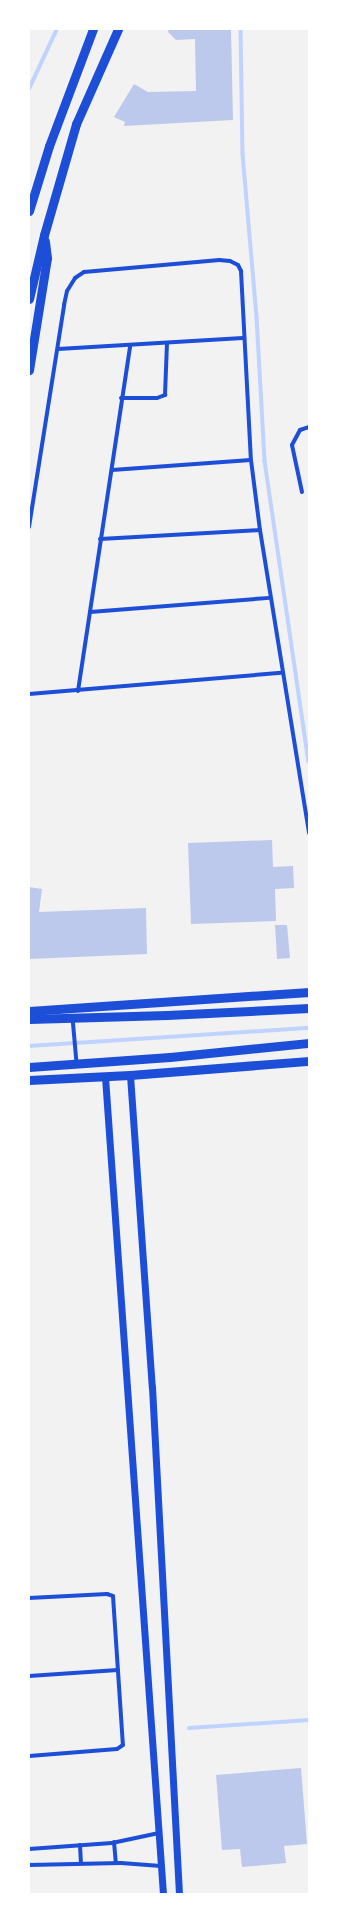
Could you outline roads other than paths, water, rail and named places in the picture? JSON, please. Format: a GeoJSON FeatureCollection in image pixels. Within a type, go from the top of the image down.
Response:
{"type":"FeatureCollection","features":[{"type":"Feature","properties":{"kind":"highway"},"geometry":{"type":"LineString","coordinates":[[29,211],[49,146],[93,29]]}},
{"type":"Feature","properties":{"kind":"highway"},"geometry":{"type":"LineString","coordinates":[[29,299],[44,235],[76,124],[118,29]]}},
{"type":"Feature","properties":{"kind":"highway"},"geometry":{"type":"LineString","coordinates":[[29,370],[47,258],[44,235]]}},
{"type":"Feature","properties":{"kind":"highway"},"geometry":{"type":"LineString","coordinates":[[29,1011],[309,992]]}},
{"type":"Feature","properties":{"kind":"highway"},"geometry":{"type":"LineString","coordinates":[[29,1019],[74,1022],[167,1015],[309,1008]]}},
{"type":"Feature","properties":{"kind":"highway"},"geometry":{"type":"LineString","coordinates":[[29,1067],[76,1058],[170,1058],[309,1043]]}},
{"type":"Feature","properties":{"kind":"highway"},"geometry":{"type":"LineString","coordinates":[[29,1080],[130,1075],[309,1061]]}},
{"type":"Feature","properties":{"kind":"street"},"geometry":{"type":"LineString","coordinates":[[29,527],[67,291],[80,274],[219,260],[235,262],[241,271],[243,338],[251,460],[260,530],[281,673],[309,833]]}},
{"type":"Feature","properties":{"kind":"street"},"geometry":{"type":"LineString","coordinates":[[58,350],[130,347],[243,338]]}},
{"type":"Feature","properties":{"kind":"street"},"geometry":{"type":"LineString","coordinates":[[122,398],[157,398],[165,395],[167,344]]}},
{"type":"Feature","properties":{"kind":"street"},"geometry":{"type":"LineString","coordinates":[[78,692],[130,347]]}},
{"type":"Feature","properties":{"kind":"street"},"geometry":{"type":"LineString","coordinates":[[302,492],[292,445],[300,430],[309,427]]}},
{"type":"Feature","properties":{"kind":"street"},"geometry":{"type":"LineString","coordinates":[[112,470],[251,460]]}},
{"type":"Feature","properties":{"kind":"street"},"geometry":{"type":"LineString","coordinates":[[100,539],[260,530]]}},
{"type":"Feature","properties":{"kind":"street"},"geometry":{"type":"LineString","coordinates":[[90,612],[269,598]]}},
{"type":"Feature","properties":{"kind":"street"},"geometry":{"type":"LineString","coordinates":[[29,694],[78,692],[281,673]]}},
{"type":"Feature","properties":{"kind":"street"},"geometry":{"type":"LineString","coordinates":[[74,1022],[76,1058]]}},
{"type":"Feature","properties":{"kind":"street"},"geometry":{"type":"LineString","coordinates":[[130,1075],[152,1387],[179,1894]]}},
{"type":"Feature","properties":{"kind":"street"},"geometry":{"type":"LineString","coordinates":[[105,1076],[163,1894]]}},
{"type":"Feature","properties":{"kind":"street"},"geometry":{"type":"LineString","coordinates":[[29,1598],[112,1594],[118,1670],[121,1748],[29,1756]]}},
{"type":"Feature","properties":{"kind":"street"},"geometry":{"type":"LineString","coordinates":[[29,1676],[118,1670]]}},
{"type":"Feature","properties":{"kind":"street"},"geometry":{"type":"LineString","coordinates":[[29,1849],[114,1842],[159,1833]]}},
{"type":"Feature","properties":{"kind":"street"},"geometry":{"type":"LineString","coordinates":[[114,1842],[116,1863]]}},
{"type":"Feature","properties":{"kind":"street"},"geometry":{"type":"LineString","coordinates":[[80,1845],[81,1863]]}},
{"type":"Feature","properties":{"kind":"street"},"geometry":{"type":"LineString","coordinates":[[29,1864],[116,1863],[162,1866]]}},
{"type":"Feature","properties":{"kind":"waterway"},"geometry":{"type":"LineString","coordinates":[[29,89],[57,29]]}},
{"type":"Feature","properties":{"kind":"waterway"},"geometry":{"type":"LineString","coordinates":[[241,29],[243,154],[257,317],[265,461],[309,761]]}},
{"type":"Feature","properties":{"kind":"waterway"},"geometry":{"type":"LineString","coordinates":[[29,1046],[309,1028]]}},
{"type":"Feature","properties":{"kind":"waterway"},"geometry":{"type":"LineString","coordinates":[[189,1728],[309,1720]]}}]}
